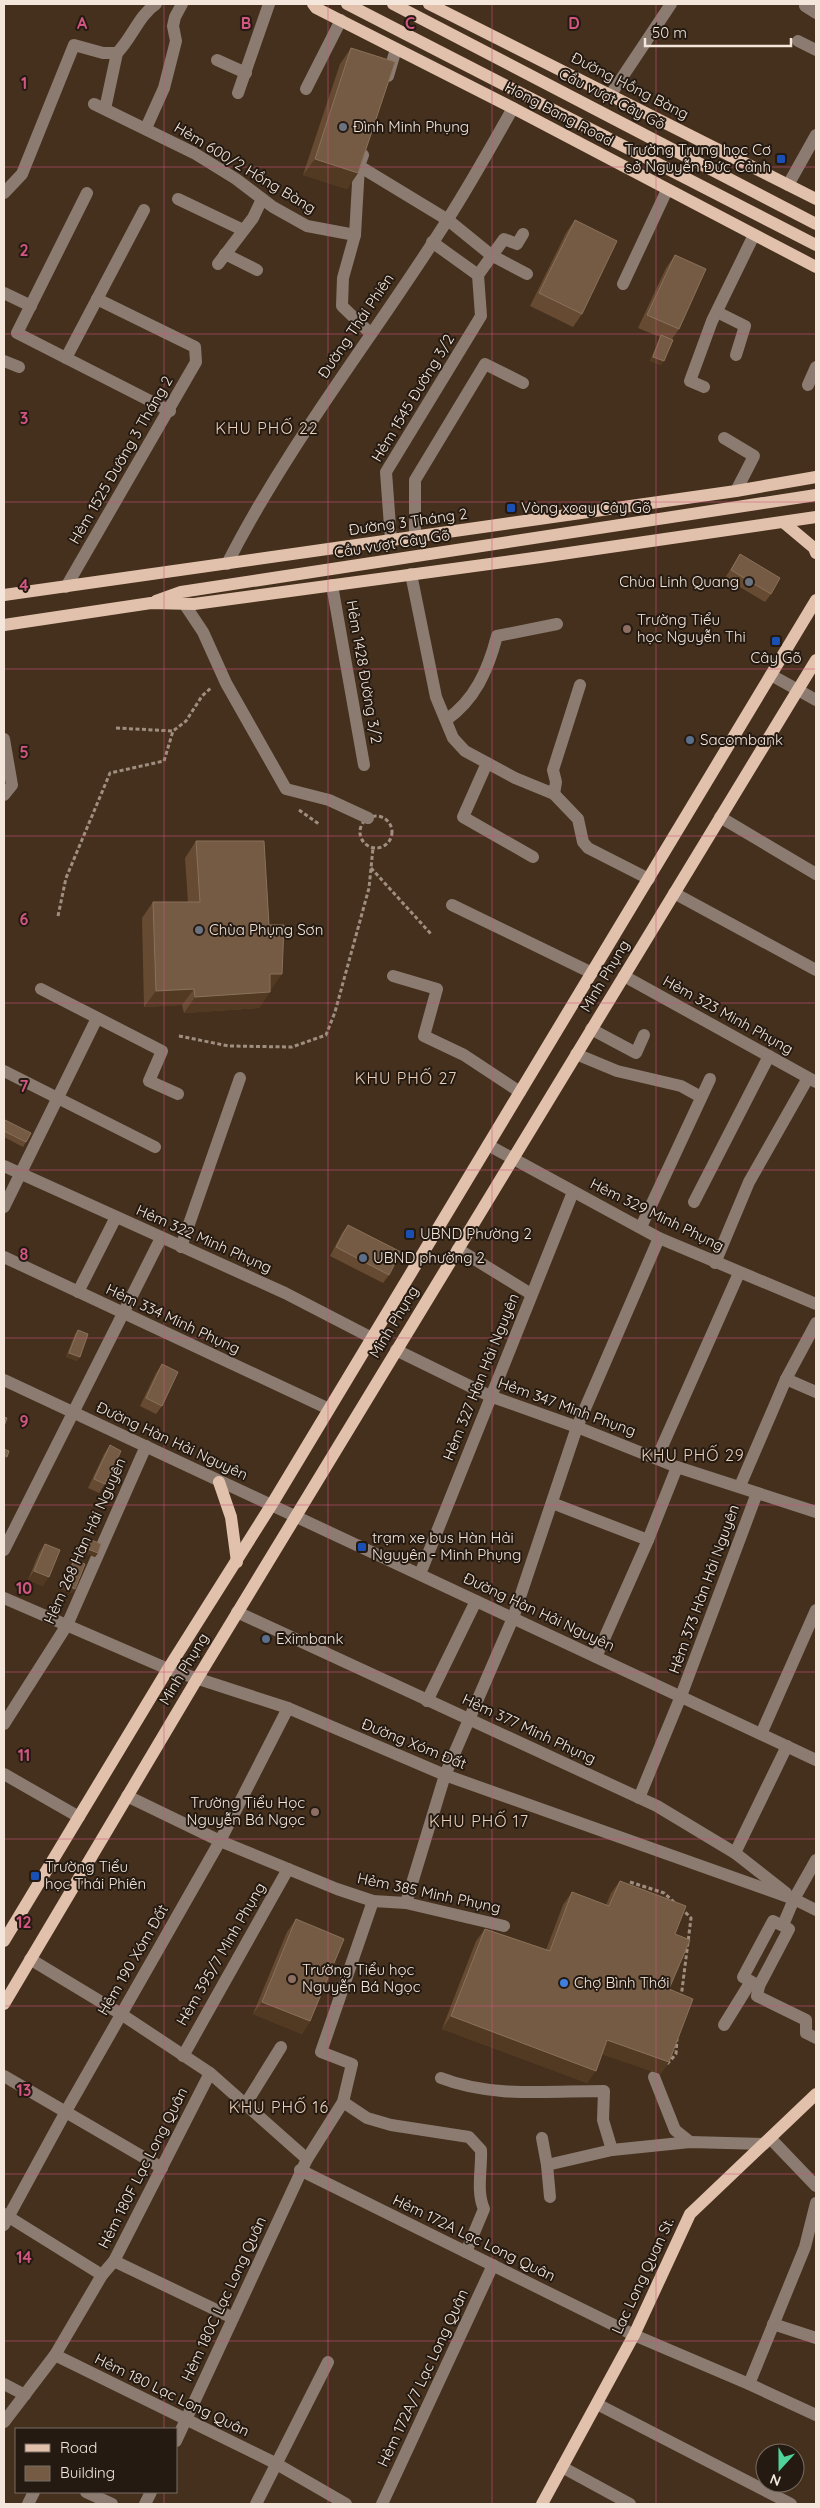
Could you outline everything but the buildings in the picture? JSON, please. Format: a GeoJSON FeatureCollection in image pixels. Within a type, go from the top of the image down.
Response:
{"type":"FeatureCollection","features":[{"type":"Feature","properties":{"kind":"main road","name":"Hong Bang Road"},"geometry":{"type":"LineString","coordinates":[[313,4],[316,8],[513,108],[816,267]]}},
{"type":"Feature","properties":{"kind":"main road","name":"Cầu vượt Cây Gõ"},"geometry":{"type":"LineString","coordinates":[[393,4],[816,224]]}},
{"type":"Feature","properties":{"kind":"main road"},"geometry":{"type":"LineString","coordinates":[[351,5],[816,245]]}},
{"type":"Feature","properties":{"kind":"main road","name":"Đường Hồng Bàng"},"geometry":{"type":"LineString","coordinates":[[435,5],[816,199]]}},
{"type":"Feature","properties":{"kind":"main road","name":"Đường 3 Tháng 2"},"geometry":{"type":"LineString","coordinates":[[4,595],[736,491],[816,477]]}},
{"type":"Feature","properties":{"kind":"main road","name":"Cầu vượt Cây Gõ"},"geometry":{"type":"LineString","coordinates":[[151,603],[181,592],[816,495]]}},
{"type":"Feature","properties":{"kind":"main road"},"geometry":{"type":"LineString","coordinates":[[4,625],[151,603],[184,606],[816,516]]}},
{"type":"Feature","properties":{"kind":"main road"},"geometry":{"type":"LineString","coordinates":[[783,522],[814,548],[816,552]]}},
{"type":"Feature","properties":{"kind":"main road","name":"Minh Phụng"},"geometry":{"type":"LineString","coordinates":[[4,1941],[168,1668],[237,1562],[816,600]]}},
{"type":"Feature","properties":{"kind":"main road","name":"Minh Phụng"},"geometry":{"type":"LineString","coordinates":[[4,2004],[196,1679],[816,660]]}},
{"type":"Feature","properties":{"kind":"main road"},"geometry":{"type":"LineString","coordinates":[[219,1482],[231,1517],[237,1562]]}},
{"type":"Feature","properties":{"kind":"main road","name":"Lac Long Quan St."},"geometry":{"type":"LineString","coordinates":[[542,2504],[634,2335],[690,2214],[816,2094]]}},
{"type":"Feature","properties":{"kind":"street"},"geometry":{"type":"LineString","coordinates":[[4,193],[22,174],[74,45],[103,53],[117,53],[127,42],[147,10],[156,4]]}},
{"type":"Feature","properties":{"kind":"street"},"geometry":{"type":"LineString","coordinates":[[146,128],[164,88],[176,41],[173,26],[175,17],[182,4]]}},
{"type":"Feature","properties":{"kind":"street"},"geometry":{"type":"LineString","coordinates":[[238,93],[251,59],[251,49],[268,4]]}},
{"type":"Feature","properties":{"kind":"street"},"geometry":{"type":"LineString","coordinates":[[611,94],[671,4]]}},
{"type":"Feature","properties":{"kind":"street"},"geometry":{"type":"LineString","coordinates":[[804,6],[816,13]]}},
{"type":"Feature","properties":{"kind":"street"},"geometry":{"type":"LineString","coordinates":[[306,89],[341,20]]}},
{"type":"Feature","properties":{"kind":"street"},"geometry":{"type":"LineString","coordinates":[[798,41],[816,50]]}},
{"type":"Feature","properties":{"kind":"street"},"geometry":{"type":"LineString","coordinates":[[385,85],[396,49]]}},
{"type":"Feature","properties":{"kind":"street","name":"Hẻm 600/2 Hồng Bàng"},"geometry":{"type":"LineString","coordinates":[[117,53],[100,106],[194,153],[262,199],[307,226],[356,235]]}},
{"type":"Feature","properties":{"kind":"street"},"geometry":{"type":"LineString","coordinates":[[217,60],[246,73]]}},
{"type":"Feature","properties":{"kind":"street","name":"Đường Thái Phiên"},"geometry":{"type":"LineString","coordinates":[[227,564],[254,511],[370,333],[448,220],[513,108]]}},
{"type":"Feature","properties":{"kind":"street"},"geometry":{"type":"LineString","coordinates":[[788,185],[816,135]]}},
{"type":"Feature","properties":{"kind":"street"},"geometry":{"type":"LineString","coordinates":[[368,139],[359,166],[356,235],[343,278],[342,306],[370,333]]}},
{"type":"Feature","properties":{"kind":"street"},"geometry":{"type":"LineString","coordinates":[[359,166],[448,220],[491,255],[527,274]]}},
{"type":"Feature","properties":{"kind":"street"},"geometry":{"type":"LineString","coordinates":[[623,284],[667,190]]}},
{"type":"Feature","properties":{"kind":"street"},"geometry":{"type":"LineString","coordinates":[[87,193],[18,333],[170,411]]}},
{"type":"Feature","properties":{"kind":"street"},"geometry":{"type":"LineString","coordinates":[[257,270],[222,259],[253,218],[262,199]]}},
{"type":"Feature","properties":{"kind":"street"},"geometry":{"type":"LineString","coordinates":[[178,200],[243,230]]}},
{"type":"Feature","properties":{"kind":"street"},"geometry":{"type":"LineString","coordinates":[[66,358],[144,210]]}},
{"type":"Feature","properties":{"kind":"street"},"geometry":{"type":"LineString","coordinates":[[432,242],[478,275],[504,239],[516,244],[523,234]]}},
{"type":"Feature","properties":{"kind":"street"},"geometry":{"type":"LineString","coordinates":[[704,387],[690,381],[717,312],[754,235]]}},
{"type":"Feature","properties":{"kind":"street","name":"Hẻm 1545 Đường 3/2"},"geometry":{"type":"LineString","coordinates":[[392,540],[386,472],[481,316],[478,275]]}},
{"type":"Feature","properties":{"kind":"street"},"geometry":{"type":"LineString","coordinates":[[4,294],[31,306]]}},
{"type":"Feature","properties":{"kind":"street","name":"Hẻm 1525 Đường 3 Tháng 2"},"geometry":{"type":"LineString","coordinates":[[66,587],[170,411],[196,362],[195,347],[97,299]]}},
{"type":"Feature","properties":{"kind":"street"},"geometry":{"type":"LineString","coordinates":[[717,312],[745,326],[736,355]]}},
{"type":"Feature","properties":{"kind":"street"},"geometry":{"type":"LineString","coordinates":[[4,361],[19,367]]}},
{"type":"Feature","properties":{"kind":"street"},"geometry":{"type":"LineString","coordinates":[[416,537],[415,480],[485,364],[523,382]]}},
{"type":"Feature","properties":{"kind":"street"},"geometry":{"type":"LineString","coordinates":[[808,385],[816,367]]}},
{"type":"Feature","properties":{"kind":"street"},"geometry":{"type":"LineString","coordinates":[[724,438],[754,456],[736,491]]}},
{"type":"Feature","properties":{"kind":"street"},"geometry":{"type":"LineString","coordinates":[[411,574],[436,697],[453,738],[465,751],[554,794],[578,819],[583,842],[588,848],[649,879]]}},
{"type":"Feature","properties":{"kind":"street","name":"Hẻm 1428 Đường 3/2"},"geometry":{"type":"LineString","coordinates":[[332,585],[364,765]]}},
{"type":"Feature","properties":{"kind":"street"},"geometry":{"type":"LineString","coordinates":[[184,606],[203,632],[223,677],[286,789],[329,800],[368,818]]}},
{"type":"Feature","properties":{"kind":"street"},"geometry":{"type":"LineString","coordinates":[[446,720],[462,709],[489,667],[497,636],[557,624]]}},
{"type":"Feature","properties":{"kind":"street"},"geometry":{"type":"LineString","coordinates":[[771,675],[816,700]]}},
{"type":"Feature","properties":{"kind":"street"},"geometry":{"type":"LineString","coordinates":[[554,794],[556,782],[553,770],[580,685]]}},
{"type":"Feature","properties":{"kind":"street"},"geometry":{"type":"LineString","coordinates":[[4,739],[12,784],[4,795]]}},
{"type":"Feature","properties":{"kind":"street"},"geometry":{"type":"LineString","coordinates":[[487,763],[463,817],[533,857]]}},
{"type":"Feature","properties":{"kind":"street"},"geometry":{"type":"LineString","coordinates":[[720,817],[816,874]]}},
{"type":"Feature","properties":{"kind":"street"},"geometry":{"type":"LineString","coordinates":[[674,893],[816,970]]}},
{"type":"Feature","properties":{"kind":"street"},"geometry":{"type":"LineString","coordinates":[[452,905],[592,973]]}},
{"type":"Feature","properties":{"kind":"street"},"geometry":{"type":"LineString","coordinates":[[393,976],[437,990],[424,1036],[464,1054],[520,1092]]}},
{"type":"Feature","properties":{"kind":"street","name":"Hẻm 323 Minh Phụng"},"geometry":{"type":"LineString","coordinates":[[624,976],[812,1080]]}},
{"type":"Feature","properties":{"kind":"street"},"geometry":{"type":"LineString","coordinates":[[41,989],[162,1051],[148,1081],[178,1094]]}},
{"type":"Feature","properties":{"kind":"street"},"geometry":{"type":"LineString","coordinates":[[4,1207],[97,1018]]}},
{"type":"Feature","properties":{"kind":"street"},"geometry":{"type":"LineString","coordinates":[[592,1029],[636,1054],[644,1035]]}},
{"type":"Feature","properties":{"kind":"street"},"geometry":{"type":"LineString","coordinates":[[576,1054],[617,1072],[681,1086],[701,1097]]}},
{"type":"Feature","properties":{"kind":"street"},"geometry":{"type":"LineString","coordinates":[[694,1202],[769,1056]]}},
{"type":"Feature","properties":{"kind":"street"},"geometry":{"type":"LineString","coordinates":[[4,1071],[155,1147]]}},
{"type":"Feature","properties":{"kind":"street"},"geometry":{"type":"LineString","coordinates":[[181,1247],[240,1078]]}},
{"type":"Feature","properties":{"kind":"street"},"geometry":{"type":"LineString","coordinates":[[641,1227],[710,1079]]}},
{"type":"Feature","properties":{"kind":"street"},"geometry":{"type":"LineString","coordinates":[[715,1263],[750,1182],[812,1080]]}},
{"type":"Feature","properties":{"kind":"street","name":"Hẻm 329 Minh Phụng"},"geometry":{"type":"LineString","coordinates":[[488,1145],[659,1238],[816,1304]]}},
{"type":"Feature","properties":{"kind":"street","name":"Hẻm 322 Minh Phụng"},"geometry":{"type":"LineString","coordinates":[[4,1166],[285,1293],[372,1338]]}},
{"type":"Feature","properties":{"kind":"street","name":"Hẻm 327 Hàn Hải Nguyên"},"geometry":{"type":"LineString","coordinates":[[420,1574],[573,1192]]}},
{"type":"Feature","properties":{"kind":"street"},"geometry":{"type":"LineString","coordinates":[[78,1292],[116,1218]]}},
{"type":"Feature","properties":{"kind":"street"},"geometry":{"type":"LineString","coordinates":[[4,1550],[122,1312],[161,1238]]}},
{"type":"Feature","properties":{"kind":"street"},"geometry":{"type":"LineString","coordinates":[[406,1903],[445,1775],[512,1618],[578,1427],[659,1238]]}},
{"type":"Feature","properties":{"kind":"street"},"geometry":{"type":"LineString","coordinates":[[458,1249],[532,1294]]}},
{"type":"Feature","properties":{"kind":"street","name":"Hẻm 334 Minh Phụng"},"geometry":{"type":"LineString","coordinates":[[4,1257],[329,1409]]}},
{"type":"Feature","properties":{"kind":"street"},"geometry":{"type":"LineString","coordinates":[[657,1458],[739,1272]]}},
{"type":"Feature","properties":{"kind":"street"},"geometry":{"type":"LineString","coordinates":[[740,1486],[786,1379],[816,1323]]}},
{"type":"Feature","properties":{"kind":"street","name":"Hẻm 347 Minh Phụng"},"geometry":{"type":"LineString","coordinates":[[396,1350],[490,1396],[578,1427],[677,1467],[816,1512]]}},
{"type":"Feature","properties":{"kind":"street"},"geometry":{"type":"LineString","coordinates":[[786,1379],[816,1392]]}},
{"type":"Feature","properties":{"kind":"street","name":"Đường Hàn Hải Nguyên"},"geometry":{"type":"LineString","coordinates":[[4,1380],[816,1760]]}},
{"type":"Feature","properties":{"kind":"street","name":"Hẻm 268 Hàn Hải Nguyên"},"geometry":{"type":"LineString","coordinates":[[4,1724],[67,1625],[146,1446]]}},
{"type":"Feature","properties":{"kind":"street"},"geometry":{"type":"LineString","coordinates":[[596,1657],[648,1540],[677,1467]]}},
{"type":"Feature","properties":{"kind":"street","name":"Hẻm 373 Hàn Hải Nguyên"},"geometry":{"type":"LineString","coordinates":[[640,1798],[681,1696],[757,1493]]}},
{"type":"Feature","properties":{"kind":"street"},"geometry":{"type":"LineString","coordinates":[[552,1503],[648,1540]]}},
{"type":"Feature","properties":{"kind":"street","name":"Đường Xóm Đất"},"geometry":{"type":"LineString","coordinates":[[4,1598],[168,1668],[196,1679],[288,1708],[445,1775],[794,1899],[816,1910]]}},
{"type":"Feature","properties":{"kind":"street"},"geometry":{"type":"LineString","coordinates":[[427,1701],[476,1601]]}},
{"type":"Feature","properties":{"kind":"street"},"geometry":{"type":"LineString","coordinates":[[761,1734],[816,1610]]}},
{"type":"Feature","properties":{"kind":"street","name":"Hẻm 377 Minh Phụng"},"geometry":{"type":"LineString","coordinates":[[237,1612],[657,1806],[735,1853],[794,1899]]}},
{"type":"Feature","properties":{"kind":"street","name":"Hẻm 190 Xóm Đất"},"geometry":{"type":"LineString","coordinates":[[5,2219],[220,1841],[288,1708]]}},
{"type":"Feature","properties":{"kind":"street"},"geometry":{"type":"LineString","coordinates":[[735,1853],[787,1746]]}},
{"type":"Feature","properties":{"kind":"street"},"geometry":{"type":"LineString","coordinates":[[4,1774],[79,1817]]}},
{"type":"Feature","properties":{"kind":"street","name":"Hẻm 385 Minh Phụng"},"geometry":{"type":"LineString","coordinates":[[127,1796],[220,1841],[372,1901],[406,1903],[504,1926]]}},
{"type":"Feature","properties":{"kind":"street"},"geometry":{"type":"LineString","coordinates":[[783,1925],[794,1899],[816,1860]]}},
{"type":"Feature","properties":{"kind":"street","name":"Hẻm 395/7 Minh Phụng"},"geometry":{"type":"LineString","coordinates":[[183,2056],[288,1869]]}},
{"type":"Feature","properties":{"kind":"street","name":"Hẻm 180C Lạc Long Quân"},"geometry":{"type":"LineString","coordinates":[[178,2437],[304,2165],[343,2102],[352,2064],[320,2052],[372,1901]]}},
{"type":"Feature","properties":{"kind":"street"},"geometry":{"type":"LineString","coordinates":[[724,2025],[754,1984],[789,1929],[773,1921],[743,1977],[754,1984],[757,1996],[806,2020],[806,2033],[816,2038]]}},
{"type":"Feature","properties":{"kind":"street","name":"Hẻm 172A Lạc Long Quân"},"geometry":{"type":"LineString","coordinates":[[30,1959],[121,2014],[210,2073],[245,2105],[304,2165],[493,2266],[634,2335],[749,2384],[816,2416]]}},
{"type":"Feature","properties":{"kind":"street"},"geometry":{"type":"LineString","coordinates":[[245,2105],[281,2047]]}},
{"type":"Feature","properties":{"kind":"street","name":"Hẻm 180F Lạc Long Quân"},"geometry":{"type":"LineString","coordinates":[[4,2422],[55,2355],[102,2275],[114,2261],[210,2073]]}},
{"type":"Feature","properties":{"kind":"street"},"geometry":{"type":"LineString","coordinates":[[4,2076],[162,2168]]}},
{"type":"Feature","properties":{"kind":"street"},"geometry":{"type":"LineString","coordinates":[[654,2077],[675,2130],[690,2142]]}},
{"type":"Feature","properties":{"kind":"street"},"geometry":{"type":"LineString","coordinates":[[441,2078],[464,2087],[493,2091],[604,2091],[603,2120],[612,2150]]}},
{"type":"Feature","properties":{"kind":"street"},"geometry":{"type":"LineString","coordinates":[[343,2102],[367,2118],[392,2125],[469,2137],[481,2150],[482,2175],[479,2197],[484,2208],[466,2252]]}},
{"type":"Feature","properties":{"kind":"street"},"geometry":{"type":"LineString","coordinates":[[542,2138],[548,2164],[550,2197]]}},
{"type":"Feature","properties":{"kind":"street"},"geometry":{"type":"LineString","coordinates":[[548,2164],[612,2150],[690,2142],[767,2141],[816,2186]]}},
{"type":"Feature","properties":{"kind":"street"},"geometry":{"type":"LineString","coordinates":[[749,2384],[774,2324],[811,2249],[816,2203]]}},
{"type":"Feature","properties":{"kind":"street"},"geometry":{"type":"LineString","coordinates":[[5,2219],[102,2275]]}},
{"type":"Feature","properties":{"kind":"street"},"geometry":{"type":"LineString","coordinates":[[114,2261],[233,2318]]}},
{"type":"Feature","properties":{"kind":"street","name":"Hẻm 172A/7 Lạc Long Quân"},"geometry":{"type":"LineString","coordinates":[[382,2504],[493,2266]]}},
{"type":"Feature","properties":{"kind":"street"},"geometry":{"type":"LineString","coordinates":[[774,2324],[816,2338]]}},
{"type":"Feature","properties":{"kind":"street","name":"Hẻm 180 Lạc Long Quân"},"geometry":{"type":"LineString","coordinates":[[55,2355],[275,2463],[346,2504]]}},
{"type":"Feature","properties":{"kind":"street"},"geometry":{"type":"LineString","coordinates":[[256,2504],[275,2463],[328,2362]]}},
{"type":"Feature","properties":{"kind":"street"},"geometry":{"type":"LineString","coordinates":[[4,2384],[25,2395]]}},
{"type":"Feature","properties":{"kind":"street"},"geometry":{"type":"LineString","coordinates":[[596,2404],[791,2504]]}},
{"type":"Feature","properties":{"kind":"street"},"geometry":{"type":"LineString","coordinates":[[562,2467],[630,2504]]}},
{"type":"Feature","properties":{"kind":"street"},"geometry":{"type":"LineString","coordinates":[[88,2493],[112,2504]]}},
{"type":"Feature","properties":{"kind":"street"},"geometry":{"type":"LineString","coordinates":[[145,2504],[151,2493]]}},
{"type":"Feature","properties":{"kind":"path"},"geometry":{"type":"LineString","coordinates":[[58,916],[66,878],[110,773],[164,760],[173,732],[186,721],[202,696],[223,677]]}},
{"type":"Feature","properties":{"kind":"path"},"geometry":{"type":"LineString","coordinates":[[116,728],[173,732]]}},
{"type":"Feature","properties":{"kind":"path"},"geometry":{"type":"LineString","coordinates":[[179,1036],[229,1046],[292,1048],[326,1035],[335,1012],[369,888],[373,848]]}},
{"type":"Feature","properties":{"kind":"path"},"geometry":{"type":"LineString","coordinates":[[371,868],[431,934]]}},
{"type":"Feature","properties":{"kind":"path"},"geometry":{"type":"LineString","coordinates":[[630,1882],[664,1893],[691,1918],[679,2006]]}},
{"type":"Feature","properties":{"kind":"path"},"geometry":{"type":"LineString","coordinates":[[654,2077],[676,2054],[677,2034]]}},
{"type":"Feature","properties":{"kind":"place","name":"Đình Minh Phụng"},"geometry":{"type":"Point","coordinates":[343,127]}},
{"type":"Feature","properties":{"kind":"place","name":"Trường Trung học Cơ sở Nguyễn Đức Cảnh"},"geometry":{"type":"Point","coordinates":[781,159]}},
{"type":"Feature","properties":{"kind":"place","name":"Vòng xoay Cây Gõ"},"geometry":{"type":"Point","coordinates":[511,508]}},
{"type":"Feature","properties":{"kind":"place","name":"Chùa Linh Quang"},"geometry":{"type":"Point","coordinates":[749,582]}},
{"type":"Feature","properties":{"kind":"place","name":"Trường Tiểu học Nguyễn Thi"},"geometry":{"type":"Point","coordinates":[627,629]}},
{"type":"Feature","properties":{"kind":"place","name":"Cây Gõ"},"geometry":{"type":"Point","coordinates":[776,641]}},
{"type":"Feature","properties":{"kind":"place","name":"Sacombank"},"geometry":{"type":"Point","coordinates":[690,740]}},
{"type":"Feature","properties":{"kind":"place","name":"Chùa Phụng Sơn"},"geometry":{"type":"Point","coordinates":[199,930]}},
{"type":"Feature","properties":{"kind":"place","name":"UBND Phường 2"},"geometry":{"type":"Point","coordinates":[410,1234]}},
{"type":"Feature","properties":{"kind":"place","name":"UBND phường 2"},"geometry":{"type":"Point","coordinates":[363,1258]}},
{"type":"Feature","properties":{"kind":"place","name":"trạm xe bus Hàn Hải Nguyên - Minh Phụng"},"geometry":{"type":"Point","coordinates":[362,1547]}},
{"type":"Feature","properties":{"kind":"place","name":"Eximbank"},"geometry":{"type":"Point","coordinates":[266,1639]}},
{"type":"Feature","properties":{"kind":"place","name":"Trường Tiểu Học Nguyễn Bá Ngọc"},"geometry":{"type":"Point","coordinates":[315,1812]}},
{"type":"Feature","properties":{"kind":"place","name":"Trường Tiểu học Thái Phiên"},"geometry":{"type":"Point","coordinates":[35,1876]}},
{"type":"Feature","properties":{"kind":"place","name":"Trường Tiểu học Nguyễn Bá Ngọc"},"geometry":{"type":"Point","coordinates":[292,1979]}},
{"type":"Feature","properties":{"kind":"place","name":"Chợ Bình Thới"},"geometry":{"type":"Point","coordinates":[564,1983]}},
{"type":"Feature","properties":{"kind":"district","name":"KHU PHỐ 22"},"geometry":{"type":"Point","coordinates":[267,428]}},
{"type":"Feature","properties":{"kind":"district","name":"KHU PHỐ 27"},"geometry":{"type":"Point","coordinates":[406,1078]}},
{"type":"Feature","properties":{"kind":"district","name":"KHU PHỐ 29"},"geometry":{"type":"Point","coordinates":[693,1455]}},
{"type":"Feature","properties":{"kind":"district","name":"KHU PHỐ 17"},"geometry":{"type":"Point","coordinates":[479,1821]}},
{"type":"Feature","properties":{"kind":"district","name":"KHU PHỐ 16"},"geometry":{"type":"Point","coordinates":[279,2107]}}]}
